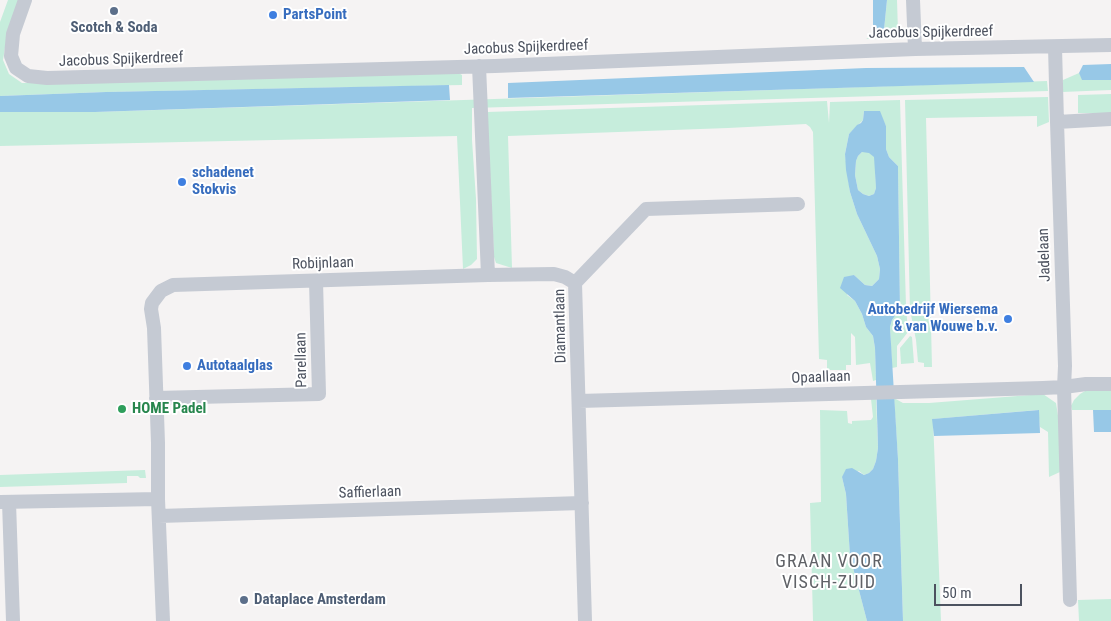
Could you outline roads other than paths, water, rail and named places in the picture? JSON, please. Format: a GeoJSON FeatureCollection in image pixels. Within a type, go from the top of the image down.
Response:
{"type":"FeatureCollection","features":[{"type":"Feature","properties":{"kind":"street","name":"Jacobus Spijkerdreef"},"geometry":{"type":"LineString","coordinates":[[25,0],[13,34],[11,56],[16,68],[28,76],[47,78],[1111,45]]}},
{"type":"Feature","properties":{"kind":"street"},"geometry":{"type":"LineString","coordinates":[[913,0],[915,50]]}},
{"type":"Feature","properties":{"kind":"street","name":"Jadelaan"},"geometry":{"type":"LineString","coordinates":[[1055,47],[1065,366],[1064,387]]}},
{"type":"Feature","properties":{"kind":"street"},"geometry":{"type":"LineString","coordinates":[[479,66],[488,275]]}},
{"type":"Feature","properties":{"kind":"street"},"geometry":{"type":"LineString","coordinates":[[1057,122],[1111,119]]}},
{"type":"Feature","properties":{"kind":"street","name":"Diamantlaan"},"geometry":{"type":"LineString","coordinates":[[585,621],[575,283],[646,209],[798,204]]}},
{"type":"Feature","properties":{"kind":"street","name":"Robijnlaan"},"geometry":{"type":"LineString","coordinates":[[156,398],[154,328],[151,309],[152,303],[161,290],[173,285],[554,274],[565,277],[575,283]]}},
{"type":"Feature","properties":{"kind":"street","name":"Parellaan"},"geometry":{"type":"LineString","coordinates":[[156,398],[319,394],[316,281]]}},
{"type":"Feature","properties":{"kind":"street","name":"Opaallaan"},"geometry":{"type":"LineString","coordinates":[[579,401],[917,392],[1111,384]]}},
{"type":"Feature","properties":{"kind":"street"},"geometry":{"type":"LineString","coordinates":[[1064,387],[1070,600]]}},
{"type":"Feature","properties":{"kind":"street"},"geometry":{"type":"LineString","coordinates":[[156,398],[163,621]]}},
{"type":"Feature","properties":{"kind":"street"},"geometry":{"type":"LineString","coordinates":[[12,621],[4,502],[158,499]]}},
{"type":"Feature","properties":{"kind":"street","name":"Saffierlaan"},"geometry":{"type":"LineString","coordinates":[[159,516],[582,503]]}},
{"type":"Feature","properties":{"kind":"water"},"geometry":{"type":"Polygon","coordinates":[[[873,0],[887,0],[884,30],[873,36],[873,0]]]}},
{"type":"Feature","properties":{"kind":"water"},"geometry":{"type":"Polygon","coordinates":[[[1111,64],[1111,80],[1082,80],[1079,73],[1083,65],[1111,64]]]}},
{"type":"Feature","properties":{"kind":"water"},"geometry":{"type":"Polygon","coordinates":[[[1024,67],[1034,82],[508,98],[508,83],[866,68],[1024,67]]]}},
{"type":"Feature","properties":{"kind":"water"},"geometry":{"type":"Polygon","coordinates":[[[449,85],[450,100],[95,112],[0,112],[0,96],[449,85]]]}},
{"type":"Feature","properties":{"kind":"water"},"geometry":{"type":"Polygon","coordinates":[[[864,111],[880,111],[886,126],[886,149],[889,157],[898,166],[900,309],[892,320],[890,327],[898,459],[903,621],[867,621],[850,556],[846,494],[842,477],[846,469],[852,468],[864,475],[869,473],[876,461],[878,448],[873,336],[866,327],[855,301],[840,288],[844,277],[854,275],[865,285],[872,286],[879,279],[880,269],[877,256],[857,214],[846,170],[845,154],[849,134],[863,120],[864,111]],[[862,152],[858,156],[855,175],[858,190],[869,196],[874,194],[876,188],[874,157],[869,153],[862,152]]]}},
{"type":"Feature","properties":{"kind":"water"},"geometry":{"type":"Polygon","coordinates":[[[1039,410],[1040,433],[934,436],[932,419],[1039,410]]]}},
{"type":"Feature","properties":{"kind":"water"},"geometry":{"type":"Polygon","coordinates":[[[1093,410],[1111,410],[1111,432],[1094,432],[1093,410]]]}},
{"type":"Feature","properties":{"kind":"place","name":"Scotch & Soda"},"geometry":{"type":"Point","coordinates":[114,11]}},
{"type":"Feature","properties":{"kind":"place","name":"PartsPoint"},"geometry":{"type":"Point","coordinates":[273,15]}},
{"type":"Feature","properties":{"kind":"place","name":"schadenet Stokvis"},"geometry":{"type":"Point","coordinates":[182,182]}},
{"type":"Feature","properties":{"kind":"place","name":"Autobedrijf Wiersema & van Wouwe b.v."},"geometry":{"type":"Point","coordinates":[1008,319]}},
{"type":"Feature","properties":{"kind":"place","name":"Autotaalglas"},"geometry":{"type":"Point","coordinates":[187,366]}},
{"type":"Feature","properties":{"kind":"place","name":"HOME Padel"},"geometry":{"type":"Point","coordinates":[122,409]}},
{"type":"Feature","properties":{"kind":"place","name":"Dataplace Amsterdam"},"geometry":{"type":"Point","coordinates":[244,600]}},
{"type":"Feature","properties":{"kind":"district","name":"GRAAN VOOR VISCH-ZUID"},"geometry":{"type":"Point","coordinates":[829,572]}}]}
